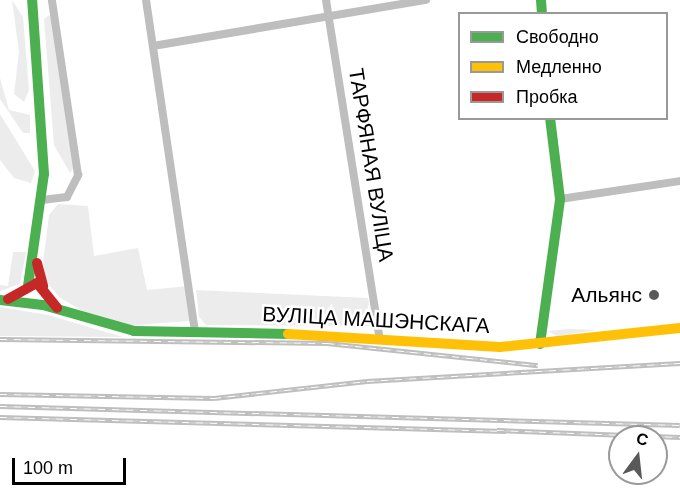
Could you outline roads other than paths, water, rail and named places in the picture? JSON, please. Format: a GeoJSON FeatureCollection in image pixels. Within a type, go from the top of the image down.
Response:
{"type":"FeatureCollection","features":[{"type":"Feature","properties":{"kind":"main road"},"geometry":{"type":"LineString","coordinates":[[32,0],[44,130],[42,200],[36,256],[26,288],[33,303],[44,289],[36,256]]}},
{"type":"Feature","properties":{"kind":"main road"},"geometry":{"type":"LineString","coordinates":[[540,344],[560,199],[550,120]]}},
{"type":"Feature","properties":{"kind":"main road","name":"ВУЛІЦА МАШЭНСКАГА"},"geometry":{"type":"LineString","coordinates":[[0,300],[26,288],[44,289],[71,315]]}},
{"type":"Feature","properties":{"kind":"main road","name":"ВУЛІЦА МАШЭНСКАГА"},"geometry":{"type":"LineString","coordinates":[[0,300],[33,303],[124,330],[379,336],[487,346],[540,344],[680,328]]}},
{"type":"Feature","properties":{"kind":"street"},"geometry":{"type":"LineString","coordinates":[[42,200],[67,197],[78,175],[52,0]]}},
{"type":"Feature","properties":{"kind":"street"},"geometry":{"type":"LineString","coordinates":[[146,0],[195,331]]}},
{"type":"Feature","properties":{"kind":"street","name":"ТАРФЯНАЯ ВУЛІЦА"},"geometry":{"type":"LineString","coordinates":[[326,0],[379,336]]}},
{"type":"Feature","properties":{"kind":"street"},"geometry":{"type":"LineString","coordinates":[[153,46],[329,13],[426,0]]}},
{"type":"Feature","properties":{"kind":"street"},"geometry":{"type":"LineString","coordinates":[[560,199],[680,181]]}},
{"type":"Feature","properties":{"kind":"railway"},"geometry":{"type":"LineString","coordinates":[[0,339],[327,343],[538,365]]}},
{"type":"Feature","properties":{"kind":"railway"},"geometry":{"type":"LineString","coordinates":[[0,394],[214,398],[367,381],[680,363]]}},
{"type":"Feature","properties":{"kind":"railway"},"geometry":{"type":"LineString","coordinates":[[0,406],[680,425]]}},
{"type":"Feature","properties":{"kind":"railway"},"geometry":{"type":"LineString","coordinates":[[0,417],[506,431]]}},
{"type":"Feature","properties":{"kind":"railway"},"geometry":{"type":"LineString","coordinates":[[497,430],[680,437]]}},
{"type":"Feature","properties":{"kind":"place","name":"Альянс"},"geometry":{"type":"Point","coordinates":[654,295]}}]}
